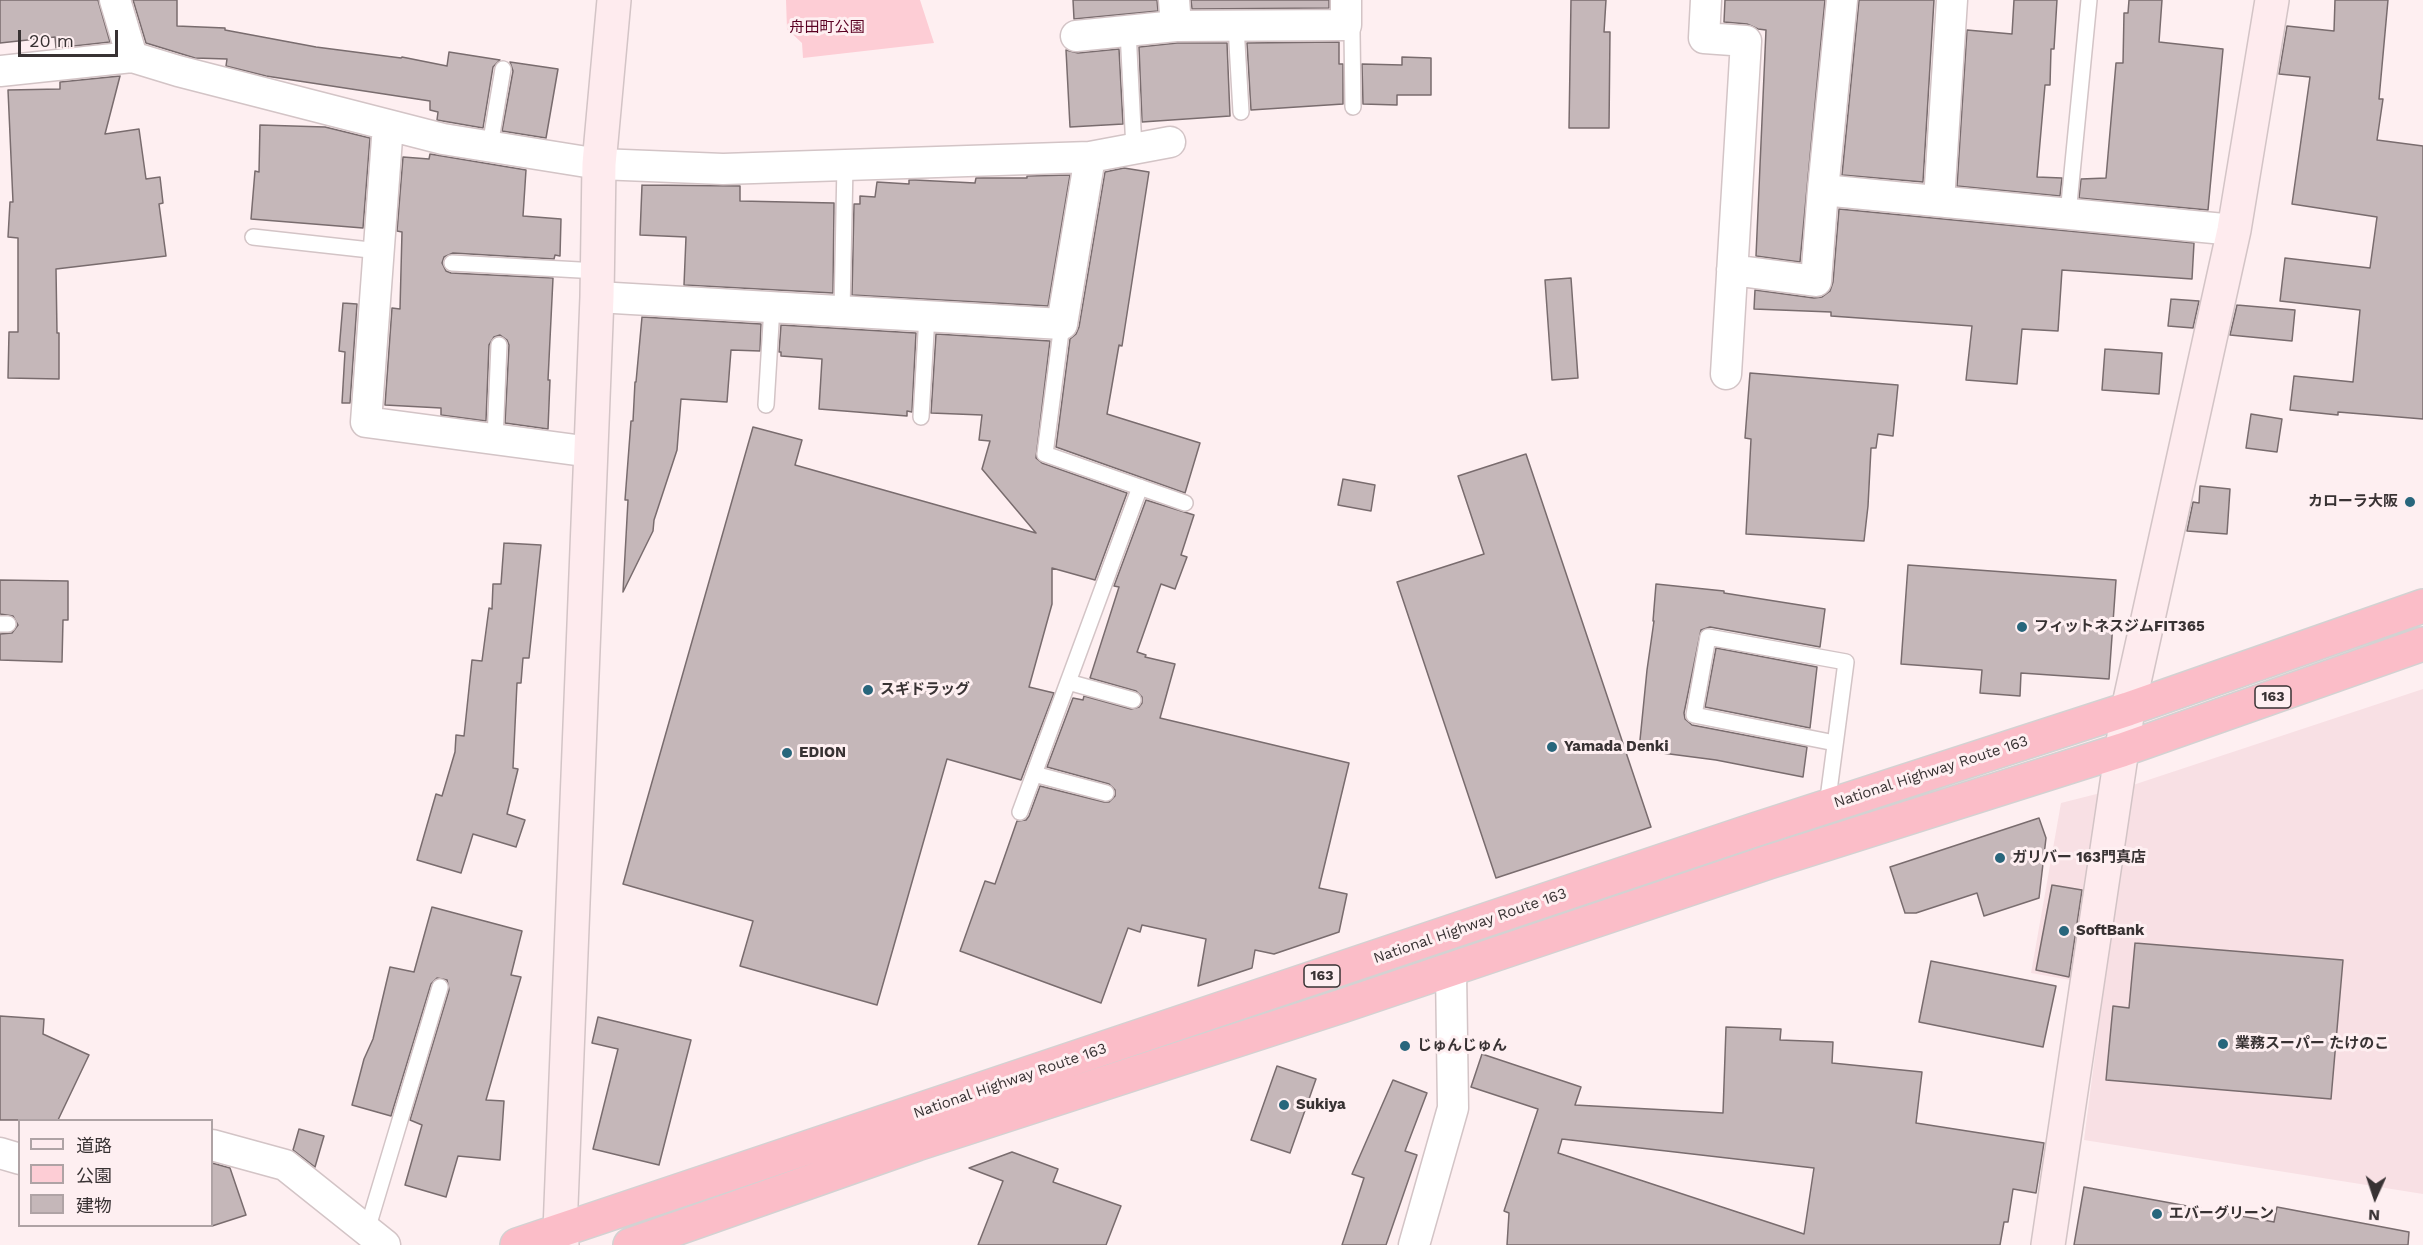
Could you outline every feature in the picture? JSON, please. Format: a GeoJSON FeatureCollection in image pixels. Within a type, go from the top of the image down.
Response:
{"type":"FeatureCollection","features":[{"type":"Feature","properties":{"kind":"highway","name":"National Highway Route 163"},"geometry":{"type":"LineString","coordinates":[[517,1245],[561,1238],[919,1112],[1827,806],[2128,709],[2423,606]]}},
{"type":"Feature","properties":{"kind":"highway","name":"National Highway Route 163"},"geometry":{"type":"LineString","coordinates":[[630,1245],[917,1144],[1769,862],[2122,750],[2423,644]]}},
{"type":"Feature","properties":{"kind":"street"},"geometry":{"type":"LineString","coordinates":[[115,0],[132,57]]}},
{"type":"Feature","properties":{"kind":"street"},"geometry":{"type":"LineString","coordinates":[[561,1238],[598,284],[599,164],[614,0]]}},
{"type":"Feature","properties":{"kind":"street"},"geometry":{"type":"LineString","coordinates":[[1706,0],[1704,38],[1746,41],[1726,374]]}},
{"type":"Feature","properties":{"kind":"street"},"geometry":{"type":"LineString","coordinates":[[1732,270],[1816,281],[1842,0]]}},
{"type":"Feature","properties":{"kind":"street"},"geometry":{"type":"LineString","coordinates":[[1939,201],[1952,0]]}},
{"type":"Feature","properties":{"kind":"street"},"geometry":{"type":"LineString","coordinates":[[2048,1245],[2128,709],[2234,230],[2272,0]]}},
{"type":"Feature","properties":{"kind":"street"},"geometry":{"type":"LineString","coordinates":[[1076,36],[1128,31],[1175,13],[1236,26],[1346,12]]}},
{"type":"Feature","properties":{"kind":"street"},"geometry":{"type":"LineString","coordinates":[[0,71],[132,57],[178,71],[443,139],[599,164],[723,169],[1090,157],[1170,142]]}},
{"type":"Feature","properties":{"kind":"street"},"geometry":{"type":"LineString","coordinates":[[387,125],[366,422],[591,452]]}},
{"type":"Feature","properties":{"kind":"street"},"geometry":{"type":"LineString","coordinates":[[598,284],[772,307],[1062,324],[1090,157]]}},
{"type":"Feature","properties":{"kind":"street"},"geometry":{"type":"LineString","coordinates":[[1823,190],[2234,230]]}},
{"type":"Feature","properties":{"kind":"street"},"geometry":{"type":"LineString","coordinates":[[1414,1245],[1453,1108],[1451,969]]}},
{"type":"Feature","properties":{"kind":"street"},"geometry":{"type":"LineString","coordinates":[[213,1145],[285,1165],[376,1237]]}},
{"type":"Feature","properties":{"kind":"street"},"geometry":{"type":"LineString","coordinates":[[0,1153],[18,1158]]}},
{"type":"Feature","properties":{"kind":"lane"},"geometry":{"type":"LineString","coordinates":[[2068,214],[2089,0]]}},
{"type":"Feature","properties":{"kind":"lane"},"geometry":{"type":"LineString","coordinates":[[1346,12],[1352,32],[1353,108]]}},
{"type":"Feature","properties":{"kind":"lane"},"geometry":{"type":"LineString","coordinates":[[1236,26],[1241,112]]}},
{"type":"Feature","properties":{"kind":"lane"},"geometry":{"type":"LineString","coordinates":[[1128,31],[1134,149]]}},
{"type":"Feature","properties":{"kind":"lane"},"geometry":{"type":"LineString","coordinates":[[490,146],[503,69]]}},
{"type":"Feature","properties":{"kind":"lane"},"geometry":{"type":"LineString","coordinates":[[842,311],[845,165]]}},
{"type":"Feature","properties":{"kind":"lane"},"geometry":{"type":"LineString","coordinates":[[253,237],[379,250]]}},
{"type":"Feature","properties":{"kind":"lane"},"geometry":{"type":"LineString","coordinates":[[452,263],[598,284]]}},
{"type":"Feature","properties":{"kind":"lane"},"geometry":{"type":"LineString","coordinates":[[766,405],[772,307]]}},
{"type":"Feature","properties":{"kind":"lane"},"geometry":{"type":"LineString","coordinates":[[921,417],[927,316]]}},
{"type":"Feature","properties":{"kind":"lane"},"geometry":{"type":"LineString","coordinates":[[1062,324],[1045,454],[1185,503]]}},
{"type":"Feature","properties":{"kind":"lane"},"geometry":{"type":"LineString","coordinates":[[495,439],[499,345]]}},
{"type":"Feature","properties":{"kind":"lane"},"geometry":{"type":"LineString","coordinates":[[1020,812],[1140,487]]}},
{"type":"Feature","properties":{"kind":"lane"},"geometry":{"type":"LineString","coordinates":[[1827,806],[1846,662],[1708,638],[1694,715],[1835,743]]}},
{"type":"Feature","properties":{"kind":"lane"},"geometry":{"type":"LineString","coordinates":[[1068,682],[1133,700]]}},
{"type":"Feature","properties":{"kind":"lane"},"geometry":{"type":"LineString","coordinates":[[1034,774],[1106,793]]}},
{"type":"Feature","properties":{"kind":"lane"},"geometry":{"type":"LineString","coordinates":[[376,1237],[440,987]]}},
{"type":"Feature","properties":{"kind":"shaded area"},"geometry":{"type":"Polygon","coordinates":[[[2423,689],[2423,1194],[2084,1140],[2104,986],[2031,973],[2061,803],[2136,784],[2423,689]]]}},
{"type":"Feature","properties":{"kind":"green space","name":"舟田町公園"},"geometry":{"type":"Polygon","coordinates":[[[786,0],[920,0],[934,43],[803,58],[802,43],[787,29],[786,0]]]}},
{"type":"Feature","properties":{"kind":"building"},"geometry":{"type":"Polygon","coordinates":[[[0,0],[98,0],[110,42],[56,48],[55,37],[0,43],[0,0]]]}},
{"type":"Feature","properties":{"kind":"building"},"geometry":{"type":"Polygon","coordinates":[[[133,0],[177,0],[177,26],[225,28],[225,30],[316,47],[402,57],[447,66],[449,52],[500,60],[493,67],[483,128],[437,120],[438,112],[430,110],[430,101],[266,76],[226,66],[227,59],[195,58],[146,43],[133,0]]]}},
{"type":"Feature","properties":{"kind":"building"},"geometry":{"type":"Polygon","coordinates":[[[1073,0],[1157,0],[1158,11],[1074,19],[1073,0]]]}},
{"type":"Feature","properties":{"kind":"building"},"geometry":{"type":"Polygon","coordinates":[[[1191,0],[1329,0],[1329,8],[1192,9],[1191,0]]]}},
{"type":"Feature","properties":{"kind":"building"},"geometry":{"type":"Polygon","coordinates":[[[1571,0],[1606,0],[1604,32],[1610,32],[1609,128],[1569,128],[1571,0]]]}},
{"type":"Feature","properties":{"kind":"building"},"geometry":{"type":"Polygon","coordinates":[[[1725,0],[1825,0],[1800,262],[1756,256],[1766,30],[1747,24],[1724,22],[1725,0]]]}},
{"type":"Feature","properties":{"kind":"building"},"geometry":{"type":"Polygon","coordinates":[[[1859,0],[1934,0],[1923,182],[1842,175],[1859,0]]]}},
{"type":"Feature","properties":{"kind":"building"},"geometry":{"type":"Polygon","coordinates":[[[2014,0],[2057,0],[2054,49],[2051,49],[2050,85],[2045,85],[2037,177],[2062,178],[2060,196],[1957,186],[1967,30],[2012,34],[2014,0]]]}},
{"type":"Feature","properties":{"kind":"building"},"geometry":{"type":"Polygon","coordinates":[[[2129,0],[2162,0],[2159,42],[2223,49],[2208,210],[2079,198],[2081,179],[2106,178],[2116,63],[2123,63],[2124,13],[2128,13],[2129,0]]]}},
{"type":"Feature","properties":{"kind":"building"},"geometry":{"type":"Polygon","coordinates":[[[2335,0],[2388,0],[2379,99],[2383,99],[2377,140],[2423,146],[2423,419],[2290,410],[2294,376],[2353,382],[2360,310],[2280,301],[2285,258],[2370,268],[2377,217],[2292,204],[2310,77],[2279,74],[2287,26],[2334,31],[2335,0]]]}},
{"type":"Feature","properties":{"kind":"building"},"geometry":{"type":"Polygon","coordinates":[[[1339,42],[1339,64],[1343,64],[1343,104],[1251,110],[1247,43],[1339,42]]]}},
{"type":"Feature","properties":{"kind":"building"},"geometry":{"type":"Polygon","coordinates":[[[1177,43],[1227,43],[1230,116],[1142,122],[1139,47],[1177,43]]]}},
{"type":"Feature","properties":{"kind":"building"},"geometry":{"type":"Polygon","coordinates":[[[1119,49],[1123,124],[1070,127],[1066,50],[1078,53],[1119,49]]]}},
{"type":"Feature","properties":{"kind":"building"},"geometry":{"type":"Polygon","coordinates":[[[1402,57],[1431,58],[1431,95],[1397,95],[1397,105],[1363,104],[1362,64],[1402,65],[1402,57]]]}},
{"type":"Feature","properties":{"kind":"building"},"geometry":{"type":"Polygon","coordinates":[[[510,62],[558,69],[546,138],[502,131],[513,71],[510,62]]]}},
{"type":"Feature","properties":{"kind":"building"},"geometry":{"type":"Polygon","coordinates":[[[120,76],[105,134],[139,129],[146,179],[160,177],[163,203],[159,204],[166,256],[56,269],[59,379],[8,378],[9,332],[18,332],[18,238],[8,237],[10,202],[13,202],[8,90],[60,89],[60,82],[120,76]]]}},
{"type":"Feature","properties":{"kind":"building"},"geometry":{"type":"Polygon","coordinates":[[[260,125],[325,127],[370,138],[363,228],[251,219],[255,171],[259,172],[260,125]]]}},
{"type":"Feature","properties":{"kind":"building"},"geometry":{"type":"Polygon","coordinates":[[[430,154],[526,170],[523,216],[561,219],[560,256],[555,255],[554,259],[453,253],[444,257],[442,263],[446,271],[451,273],[553,278],[548,429],[505,423],[509,345],[507,340],[500,335],[494,337],[489,345],[486,421],[441,415],[441,408],[385,405],[392,308],[400,309],[402,232],[397,231],[403,157],[429,159],[430,154]]]}},
{"type":"Feature","properties":{"kind":"building"},"geometry":{"type":"Polygon","coordinates":[[[1124,168],[1149,172],[1122,346],[1119,345],[1107,414],[1200,443],[1185,493],[1056,447],[1070,339],[1079,327],[1105,172],[1124,168]]]}},
{"type":"Feature","properties":{"kind":"building"},"geometry":{"type":"Polygon","coordinates":[[[1070,175],[1048,306],[852,295],[854,204],[860,204],[860,196],[875,197],[877,182],[909,184],[909,180],[915,180],[975,183],[976,178],[1070,175]]]}},
{"type":"Feature","properties":{"kind":"building"},"geometry":{"type":"Polygon","coordinates":[[[642,185],[740,186],[740,201],[834,203],[833,293],[684,285],[686,237],[640,235],[642,185]]]}},
{"type":"Feature","properties":{"kind":"building"},"geometry":{"type":"Polygon","coordinates":[[[1839,209],[2194,243],[2192,279],[2062,270],[2058,331],[2022,329],[2017,384],[1966,380],[1972,326],[1831,316],[1831,312],[1754,309],[1755,290],[1814,298],[1822,297],[1830,291],[1833,282],[1839,209]]]}},
{"type":"Feature","properties":{"kind":"building"},"geometry":{"type":"Polygon","coordinates":[[[1571,278],[1578,378],[1552,380],[1545,280],[1571,278]]]}},
{"type":"Feature","properties":{"kind":"building"},"geometry":{"type":"Polygon","coordinates":[[[2171,299],[2199,301],[2193,328],[2168,326],[2171,299]]]}},
{"type":"Feature","properties":{"kind":"building"},"geometry":{"type":"Polygon","coordinates":[[[343,303],[357,304],[350,403],[342,403],[345,352],[339,351],[343,303]]]}},
{"type":"Feature","properties":{"kind":"building"},"geometry":{"type":"Polygon","coordinates":[[[2237,305],[2295,310],[2292,341],[2230,335],[2237,305]]]}},
{"type":"Feature","properties":{"kind":"building"},"geometry":{"type":"Polygon","coordinates":[[[642,317],[761,324],[760,351],[731,350],[727,402],[681,399],[677,450],[654,520],[653,531],[623,592],[628,500],[625,500],[642,317]]]}},
{"type":"Feature","properties":{"kind":"building"},"geometry":{"type":"Polygon","coordinates":[[[781,325],[916,333],[912,412],[907,411],[907,416],[819,409],[822,359],[781,356],[779,352],[781,325]]]}},
{"type":"Feature","properties":{"kind":"building"},"geometry":{"type":"Polygon","coordinates":[[[936,334],[1050,341],[1036,458],[1042,463],[1127,493],[1095,580],[1052,568],[1052,604],[1029,687],[1054,693],[1021,780],[947,759],[877,1005],[740,966],[753,921],[623,884],[753,427],[802,440],[795,465],[1036,533],[982,469],[990,441],[979,440],[982,415],[931,413],[936,334]]]}},
{"type":"Feature","properties":{"kind":"building"},"geometry":{"type":"Polygon","coordinates":[[[2105,349],[2162,353],[2159,394],[2102,390],[2105,349]]]}},
{"type":"Feature","properties":{"kind":"building"},"geometry":{"type":"Polygon","coordinates":[[[1750,373],[1898,385],[1893,436],[1878,434],[1876,448],[1871,448],[1864,541],[1746,534],[1751,439],[1745,438],[1750,373]]]}},
{"type":"Feature","properties":{"kind":"building"},"geometry":{"type":"Polygon","coordinates":[[[2251,414],[2282,419],[2277,452],[2246,448],[2251,414]]]}},
{"type":"Feature","properties":{"kind":"building"},"geometry":{"type":"Polygon","coordinates":[[[1526,454],[1651,827],[1496,878],[1397,582],[1484,554],[1458,476],[1526,454]]]}},
{"type":"Feature","properties":{"kind":"building"},"geometry":{"type":"Polygon","coordinates":[[[1343,479],[1375,485],[1371,511],[1338,505],[1343,479]]]}},
{"type":"Feature","properties":{"kind":"building"},"geometry":{"type":"Polygon","coordinates":[[[2200,486],[2230,489],[2227,534],[2187,531],[2193,502],[2199,503],[2200,486]]]}},
{"type":"Feature","properties":{"kind":"building"},"geometry":{"type":"Polygon","coordinates":[[[1146,500],[1194,515],[1181,555],[1187,557],[1175,589],[1161,584],[1137,652],[1146,655],[1145,657],[1175,664],[1160,718],[1349,763],[1319,888],[1347,894],[1339,932],[1274,954],[1255,950],[1252,968],[1198,986],[1206,939],[1142,925],[1140,932],[1128,928],[1101,1003],[960,951],[985,881],[995,884],[1017,821],[1026,820],[1029,816],[1040,786],[1104,802],[1109,802],[1115,796],[1115,790],[1109,784],[1047,767],[1073,698],[1083,700],[1084,696],[1131,709],[1139,707],[1142,703],[1142,697],[1136,691],[1090,678],[1119,587],[1114,586],[1146,500]]]}},
{"type":"Feature","properties":{"kind":"building"},"geometry":{"type":"Polygon","coordinates":[[[504,543],[541,545],[529,658],[523,658],[521,683],[517,683],[513,768],[518,769],[507,814],[525,820],[516,847],[473,834],[461,873],[417,860],[436,794],[442,796],[455,752],[456,735],[464,736],[472,660],[482,661],[489,608],[492,609],[493,584],[501,584],[504,543]]]}},
{"type":"Feature","properties":{"kind":"building"},"geometry":{"type":"Polygon","coordinates":[[[1908,565],[2116,580],[2109,679],[2021,673],[2020,696],[1980,693],[1982,670],[1901,664],[1908,565]]]}},
{"type":"Feature","properties":{"kind":"building"},"geometry":{"type":"Polygon","coordinates":[[[0,580],[68,581],[68,620],[63,620],[62,662],[0,660],[0,634],[12,633],[18,625],[13,616],[0,614],[0,580]]]}},
{"type":"Feature","properties":{"kind":"building"},"geometry":{"type":"Polygon","coordinates":[[[1656,584],[1724,591],[1724,593],[1825,609],[1820,647],[1710,627],[1701,630],[1684,713],[1685,719],[1692,725],[1807,747],[1803,777],[1716,760],[1639,750],[1656,584]]]}},
{"type":"Feature","properties":{"kind":"building"},"geometry":{"type":"Polygon","coordinates":[[[1716,648],[1817,667],[1810,728],[1705,707],[1716,648]]]}},
{"type":"Feature","properties":{"kind":"building"},"geometry":{"type":"Polygon","coordinates":[[[2039,818],[2046,838],[2039,898],[1984,916],[1977,893],[1916,913],[1905,913],[1890,867],[2039,818]]]}},
{"type":"Feature","properties":{"kind":"building","name":"SoftBank"},"geometry":{"type":"Polygon","coordinates":[[[2052,885],[2082,890],[2069,977],[2036,970],[2052,885]]]}},
{"type":"Feature","properties":{"kind":"building"},"geometry":{"type":"Polygon","coordinates":[[[432,907],[522,931],[511,975],[521,977],[486,1100],[504,1101],[500,1160],[458,1156],[446,1197],[405,1185],[422,1125],[410,1120],[449,990],[447,980],[437,978],[431,984],[391,1116],[352,1105],[364,1059],[373,1039],[390,967],[414,972],[432,907]]]}},
{"type":"Feature","properties":{"kind":"building","name":"業務スーパー たけのこ"},"geometry":{"type":"Polygon","coordinates":[[[2135,943],[2343,960],[2331,1099],[2106,1080],[2113,1006],[2129,1008],[2135,943]]]}},
{"type":"Feature","properties":{"kind":"building"},"geometry":{"type":"Polygon","coordinates":[[[1931,961],[2056,986],[2043,1047],[1919,1022],[1931,961]]]}},
{"type":"Feature","properties":{"kind":"building"},"geometry":{"type":"Polygon","coordinates":[[[0,1016],[44,1019],[43,1034],[89,1055],[58,1119],[0,1120],[0,1016]]]}},
{"type":"Feature","properties":{"kind":"building"},"geometry":{"type":"Polygon","coordinates":[[[598,1017],[691,1040],[659,1165],[593,1149],[618,1049],[592,1043],[598,1017]]]}},
{"type":"Feature","properties":{"kind":"building"},"geometry":{"type":"Polygon","coordinates":[[[1726,1027],[1781,1029],[1780,1040],[1833,1042],[1832,1063],[1922,1072],[1916,1123],[2044,1143],[2036,1193],[2013,1189],[2008,1222],[2004,1222],[2000,1245],[1507,1245],[1509,1213],[1504,1211],[1538,1109],[1471,1087],[1482,1054],[1581,1087],[1575,1105],[1723,1113],[1726,1027]],[[1562,1139],[1558,1153],[1804,1234],[1814,1168],[1562,1139]]]}},
{"type":"Feature","properties":{"kind":"building"},"geometry":{"type":"Polygon","coordinates":[[[1277,1066],[1316,1079],[1290,1153],[1251,1140],[1277,1066]]]}},
{"type":"Feature","properties":{"kind":"building"},"geometry":{"type":"Polygon","coordinates":[[[1393,1080],[1427,1093],[1405,1151],[1417,1155],[1386,1245],[1342,1245],[1364,1178],[1352,1174],[1393,1080]]]}},
{"type":"Feature","properties":{"kind":"building"},"geometry":{"type":"Polygon","coordinates":[[[299,1129],[324,1136],[315,1167],[293,1150],[299,1129]]]}},
{"type":"Feature","properties":{"kind":"building"},"geometry":{"type":"Polygon","coordinates":[[[1012,1152],[1058,1169],[1053,1182],[1121,1206],[1106,1245],[978,1245],[1003,1181],[969,1168],[1012,1152]]]}},
{"type":"Feature","properties":{"kind":"building"},"geometry":{"type":"Polygon","coordinates":[[[213,1163],[230,1168],[246,1215],[213,1226],[213,1163]]]}},
{"type":"Feature","properties":{"kind":"building","name":"エバーグリーン"},"geometry":{"type":"Polygon","coordinates":[[[2084,1187],[2274,1222],[2277,1207],[2409,1232],[2408,1245],[2074,1245],[2084,1187]]]}},
{"type":"Feature","properties":{"kind":"place","name":"カローラ大阪"},"geometry":{"type":"Point","coordinates":[2410,502]}},
{"type":"Feature","properties":{"kind":"place","name":"フィットネスジムFIT365"},"geometry":{"type":"Point","coordinates":[2022,627]}},
{"type":"Feature","properties":{"kind":"place","name":"スギドラッグ"},"geometry":{"type":"Point","coordinates":[868,690]}},
{"type":"Feature","properties":{"kind":"place","name":"Yamada Denki"},"geometry":{"type":"Point","coordinates":[1552,747]}},
{"type":"Feature","properties":{"kind":"place","name":"EDION"},"geometry":{"type":"Point","coordinates":[787,753]}},
{"type":"Feature","properties":{"kind":"place","name":"ガリバー 163門真店"},"geometry":{"type":"Point","coordinates":[2000,858]}},
{"type":"Feature","properties":{"kind":"place","name":"SoftBank"},"geometry":{"type":"Point","coordinates":[2064,931]}},
{"type":"Feature","properties":{"kind":"place","name":"業務スーパー たけのこ"},"geometry":{"type":"Point","coordinates":[2223,1044]}},
{"type":"Feature","properties":{"kind":"place","name":"じゅんじゅん"},"geometry":{"type":"Point","coordinates":[1405,1046]}},
{"type":"Feature","properties":{"kind":"place","name":"Sukiya"},"geometry":{"type":"Point","coordinates":[1284,1105]}},
{"type":"Feature","properties":{"kind":"place","name":"エバーグリーン"},"geometry":{"type":"Point","coordinates":[2157,1214]}}]}
